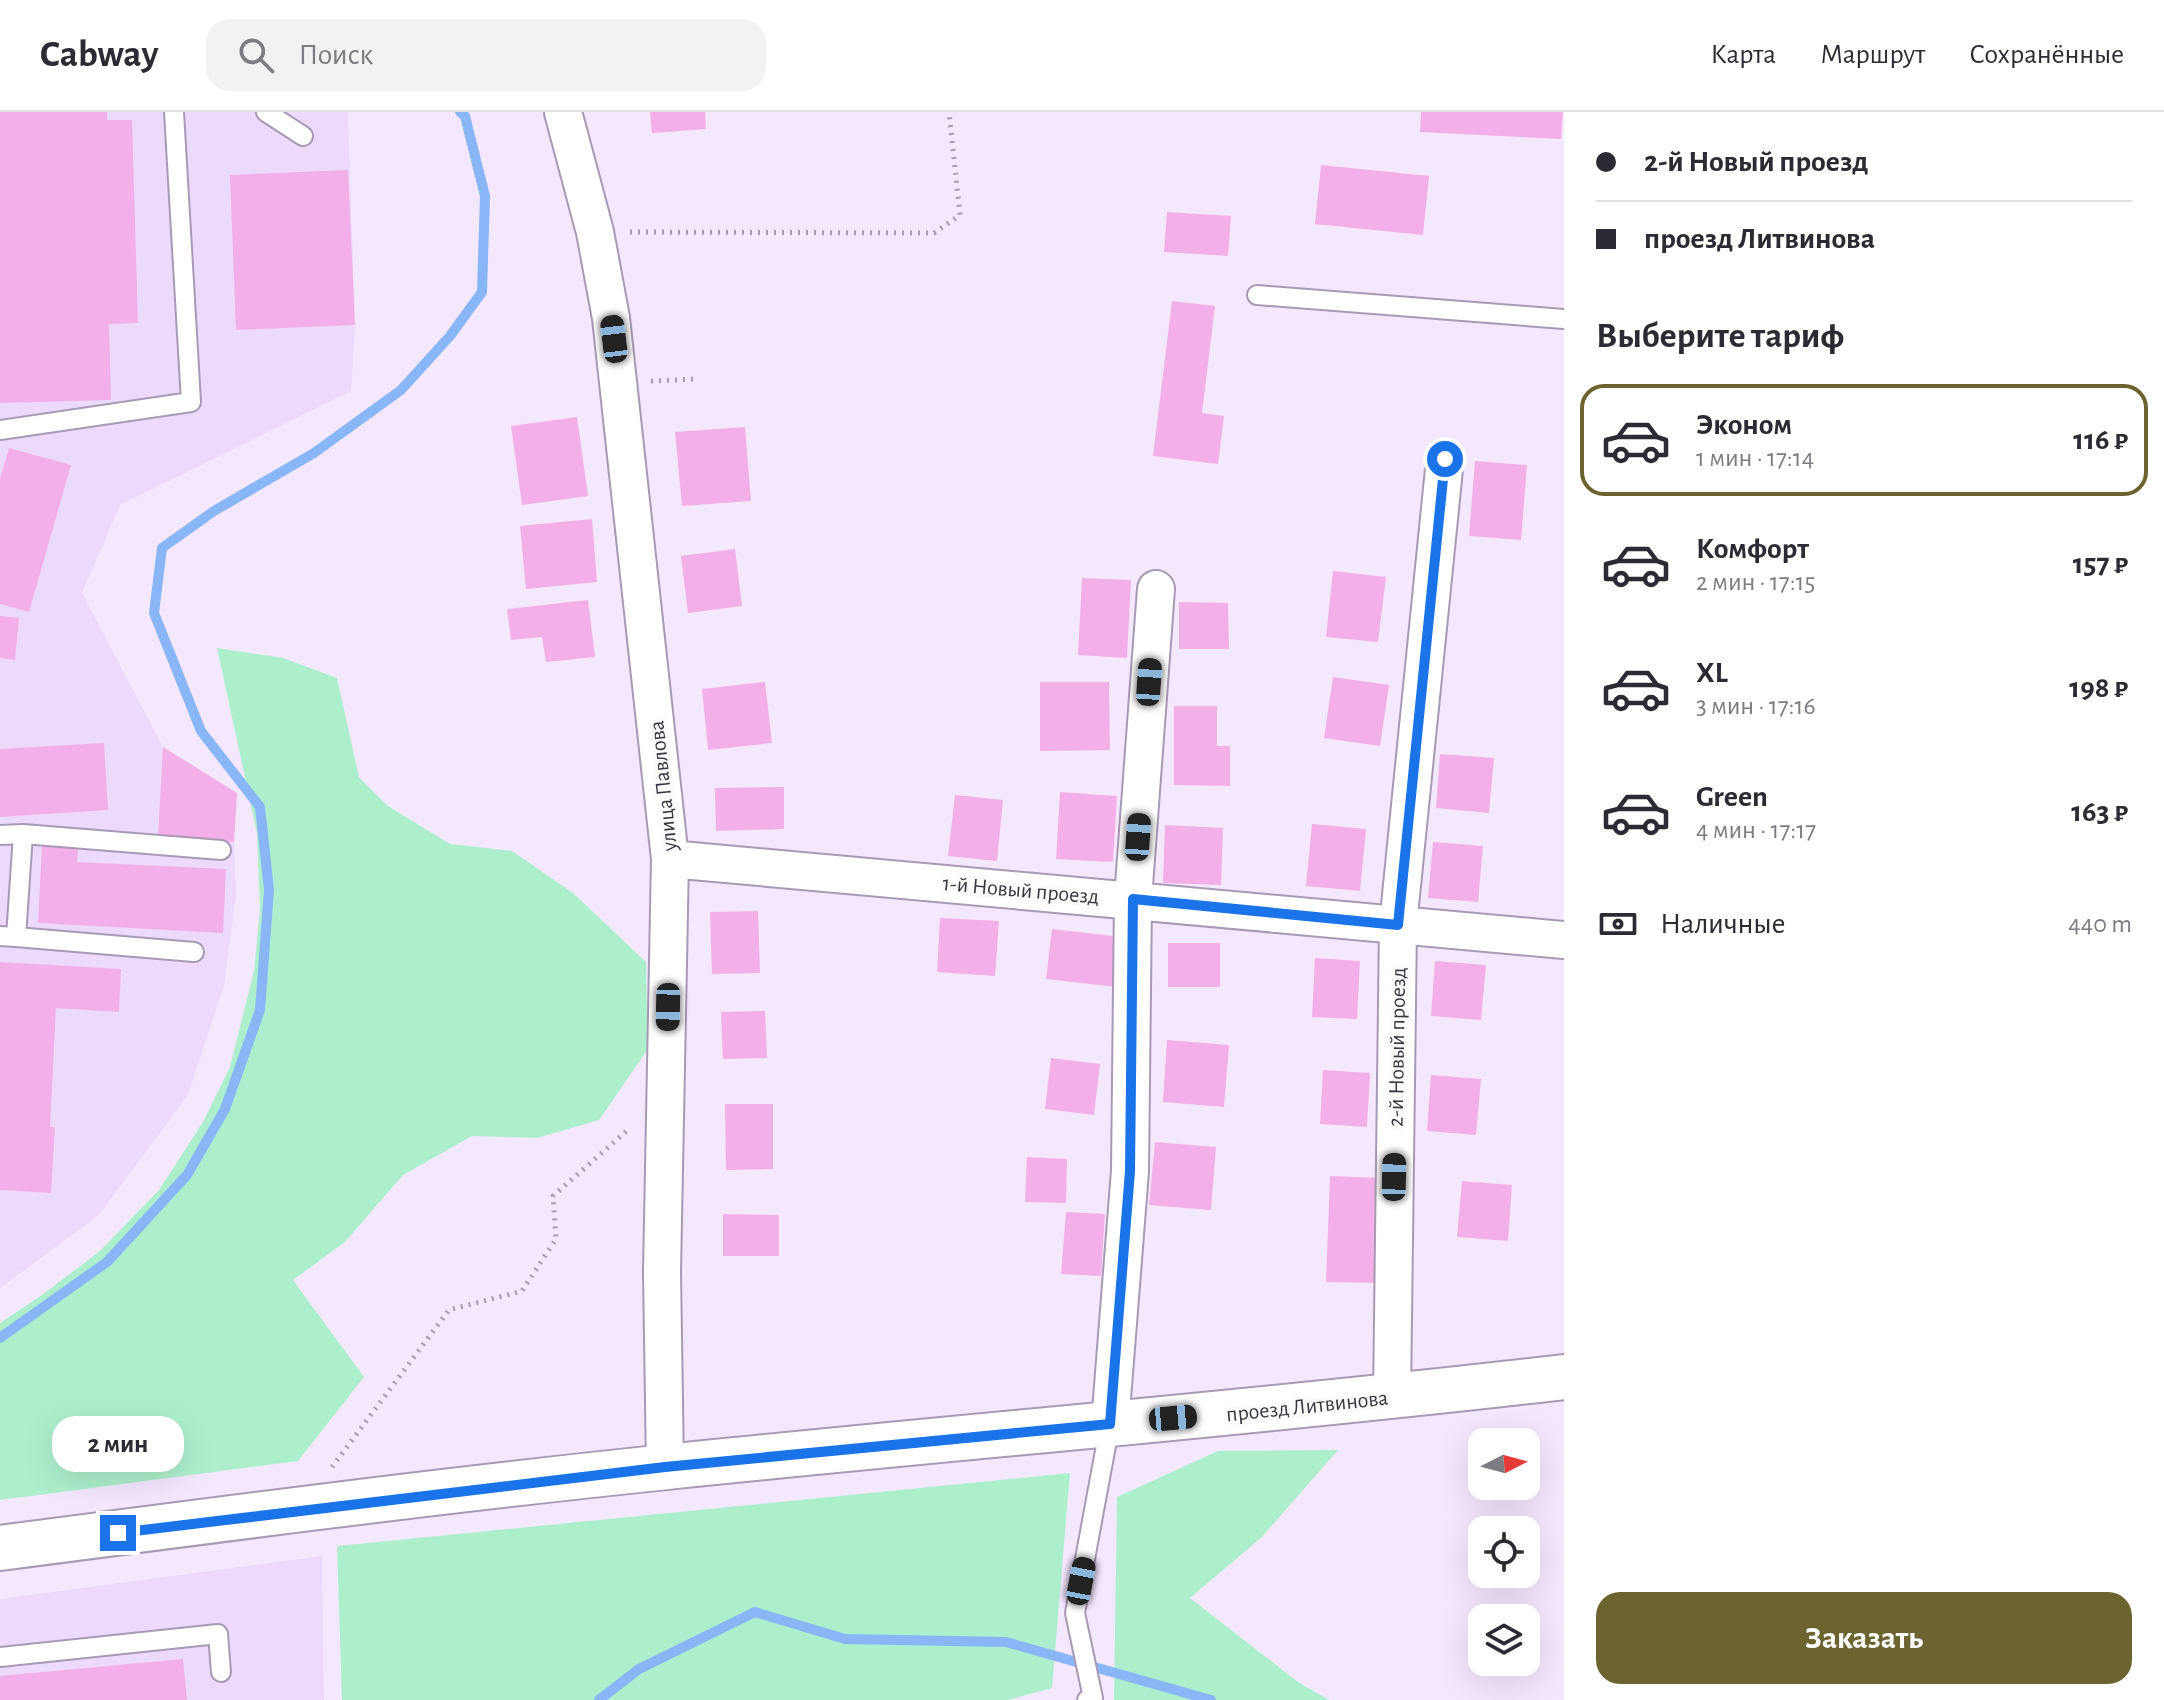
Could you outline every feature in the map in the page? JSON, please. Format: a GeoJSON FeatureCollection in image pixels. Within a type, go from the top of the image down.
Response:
{"type":"FeatureCollection","features":[{"type":"Feature","properties":{"kind":"main road","name":"проезд Литвинова"},"geometry":{"type":"LineString","coordinates":[[0,1548],[665,1467],[1392,1397],[1564,1377]]}},
{"type":"Feature","properties":{"kind":"street","name":"улица Павлова"},"geometry":{"type":"LineString","coordinates":[[563,112],[595,232],[613,331],[670,859],[662,1272],[665,1467]]}},
{"type":"Feature","properties":{"kind":"street","name":"2-й Новый проезд"},"geometry":{"type":"LineString","coordinates":[[1392,1397],[1398,925],[1445,459]]}},
{"type":"Feature","properties":{"kind":"street"},"geometry":{"type":"LineString","coordinates":[[1110,1424],[1130,1171],[1133,899],[1156,589]]}},
{"type":"Feature","properties":{"kind":"street","name":"1-й Новый проезд"},"geometry":{"type":"LineString","coordinates":[[670,859],[1564,940]]}},
{"type":"Feature","properties":{"kind":"lane"},"geometry":{"type":"LineString","coordinates":[[0,430],[191,402],[174,112]]}},
{"type":"Feature","properties":{"kind":"lane"},"geometry":{"type":"LineString","coordinates":[[266,112],[303,136]]}},
{"type":"Feature","properties":{"kind":"lane"},"geometry":{"type":"LineString","coordinates":[[1257,295],[1564,319]]}},
{"type":"Feature","properties":{"kind":"lane"},"geometry":{"type":"LineString","coordinates":[[23,834],[8,936],[194,952]]}},
{"type":"Feature","properties":{"kind":"lane"},"geometry":{"type":"LineString","coordinates":[[0,835],[23,834],[221,850]]}},
{"type":"Feature","properties":{"kind":"lane"},"geometry":{"type":"LineString","coordinates":[[1087,1700],[1093,1698],[1075,1613],[1110,1424]]}},
{"type":"Feature","properties":{"kind":"lane"},"geometry":{"type":"LineString","coordinates":[[0,1657],[218,1634],[221,1672]]}},
{"type":"Feature","properties":{"kind":"path"},"geometry":{"type":"LineString","coordinates":[[595,232],[934,233],[960,215],[949,112]]}},
{"type":"Feature","properties":{"kind":"path"},"geometry":{"type":"LineString","coordinates":[[301,1509],[449,1310],[522,1291],[556,1239],[553,1196],[667,1095]]}},
{"type":"Feature","properties":{"kind":"shaded area"},"geometry":{"type":"Polygon","coordinates":[[[0,112],[348,112],[355,325],[351,391],[120,505],[82,593],[163,747],[237,793],[234,842],[236,895],[224,986],[188,1095],[99,1215],[0,1288],[0,112]]]}},
{"type":"Feature","properties":{"kind":"shaded area"},"geometry":{"type":"Polygon","coordinates":[[[322,1556],[324,1700],[0,1700],[0,1599],[322,1556]]]}},
{"type":"Feature","properties":{"kind":"green space"},"geometry":{"type":"Polygon","coordinates":[[[217,648],[283,658],[337,678],[359,777],[388,806],[450,844],[512,851],[573,893],[646,962],[648,1049],[599,1120],[537,1138],[472,1136],[403,1175],[345,1242],[293,1280],[364,1377],[298,1461],[0,1500],[0,1323],[100,1251],[159,1190],[203,1122],[230,1067],[254,971],[260,910],[257,833],[217,648]]]}},
{"type":"Feature","properties":{"kind":"green space"},"geometry":{"type":"Polygon","coordinates":[[[1338,1450],[1261,1538],[1190,1598],[1298,1682],[1329,1700],[1114,1700],[1117,1497],[1218,1451],[1338,1450]]]}},
{"type":"Feature","properties":{"kind":"green space"},"geometry":{"type":"Polygon","coordinates":[[[1070,1473],[1052,1688],[1008,1700],[342,1700],[337,1546],[1070,1473]]]}},
{"type":"Feature","properties":{"kind":"building"},"geometry":{"type":"Polygon","coordinates":[[[0,112],[107,112],[107,120],[132,120],[138,323],[109,324],[111,400],[0,403],[0,112]]]}},
{"type":"Feature","properties":{"kind":"building"},"geometry":{"type":"Polygon","coordinates":[[[650,112],[705,112],[706,129],[652,133],[650,112]]]}},
{"type":"Feature","properties":{"kind":"building"},"geometry":{"type":"Polygon","coordinates":[[[1421,112],[1563,112],[1561,139],[1420,132],[1421,112]]]}},
{"type":"Feature","properties":{"kind":"building"},"geometry":{"type":"Polygon","coordinates":[[[1321,165],[1429,176],[1423,235],[1315,224],[1321,165]]]}},
{"type":"Feature","properties":{"kind":"building"},"geometry":{"type":"Polygon","coordinates":[[[348,170],[355,325],[236,330],[230,175],[348,170]]]}},
{"type":"Feature","properties":{"kind":"building"},"geometry":{"type":"Polygon","coordinates":[[[1167,212],[1231,216],[1228,256],[1164,252],[1167,212]]]}},
{"type":"Feature","properties":{"kind":"building"},"geometry":{"type":"Polygon","coordinates":[[[1172,301],[1215,306],[1202,413],[1224,416],[1218,464],[1153,456],[1172,301]]]}},
{"type":"Feature","properties":{"kind":"building"},"geometry":{"type":"Polygon","coordinates":[[[577,417],[588,496],[522,505],[511,426],[577,417]]]}},
{"type":"Feature","properties":{"kind":"building"},"geometry":{"type":"Polygon","coordinates":[[[745,427],[751,501],[682,506],[675,432],[745,427]]]}},
{"type":"Feature","properties":{"kind":"building"},"geometry":{"type":"Polygon","coordinates":[[[9,448],[71,465],[29,612],[0,604],[0,479],[9,448]]]}},
{"type":"Feature","properties":{"kind":"building"},"geometry":{"type":"Polygon","coordinates":[[[1475,461],[1527,465],[1521,540],[1469,536],[1475,461]]]}},
{"type":"Feature","properties":{"kind":"building"},"geometry":{"type":"Polygon","coordinates":[[[592,519],[597,582],[526,589],[520,526],[592,519]]]}},
{"type":"Feature","properties":{"kind":"building"},"geometry":{"type":"Polygon","coordinates":[[[735,549],[742,606],[688,613],[681,556],[735,549]]]}},
{"type":"Feature","properties":{"kind":"building"},"geometry":{"type":"Polygon","coordinates":[[[1333,571],[1386,577],[1378,642],[1326,637],[1333,571]]]}},
{"type":"Feature","properties":{"kind":"building"},"geometry":{"type":"Polygon","coordinates":[[[1082,578],[1131,580],[1127,658],[1078,655],[1082,578]]]}},
{"type":"Feature","properties":{"kind":"building"},"geometry":{"type":"Polygon","coordinates":[[[588,600],[595,657],[546,662],[542,637],[511,640],[507,609],[588,600]]]}},
{"type":"Feature","properties":{"kind":"building"},"geometry":{"type":"Polygon","coordinates":[[[1179,602],[1228,603],[1229,649],[1179,649],[1179,602]]]}},
{"type":"Feature","properties":{"kind":"building"},"geometry":{"type":"Polygon","coordinates":[[[0,616],[19,618],[15,660],[0,658],[0,616]]]}},
{"type":"Feature","properties":{"kind":"building"},"geometry":{"type":"Polygon","coordinates":[[[1333,677],[1389,685],[1380,746],[1324,738],[1333,677]]]}},
{"type":"Feature","properties":{"kind":"building"},"geometry":{"type":"Polygon","coordinates":[[[765,682],[772,743],[708,750],[702,689],[765,682]]]}},
{"type":"Feature","properties":{"kind":"building"},"geometry":{"type":"Polygon","coordinates":[[[1040,682],[1109,682],[1110,750],[1040,751],[1040,682]]]}},
{"type":"Feature","properties":{"kind":"building"},"geometry":{"type":"Polygon","coordinates":[[[1174,706],[1217,706],[1217,746],[1230,746],[1230,786],[1174,785],[1174,706]]]}},
{"type":"Feature","properties":{"kind":"building"},"geometry":{"type":"Polygon","coordinates":[[[104,743],[108,810],[0,817],[0,749],[104,743]]]}},
{"type":"Feature","properties":{"kind":"building"},"geometry":{"type":"Polygon","coordinates":[[[163,747],[237,793],[234,842],[158,838],[163,747]]]}},
{"type":"Feature","properties":{"kind":"building"},"geometry":{"type":"Polygon","coordinates":[[[1440,754],[1494,758],[1489,813],[1436,808],[1440,754]]]}},
{"type":"Feature","properties":{"kind":"building"},"geometry":{"type":"Polygon","coordinates":[[[784,787],[784,829],[716,831],[715,788],[784,787]]]}},
{"type":"Feature","properties":{"kind":"building"},"geometry":{"type":"Polygon","coordinates":[[[1060,792],[1117,796],[1113,862],[1056,859],[1060,792]]]}},
{"type":"Feature","properties":{"kind":"building"},"geometry":{"type":"Polygon","coordinates":[[[955,795],[1003,800],[997,861],[948,856],[955,795]]]}},
{"type":"Feature","properties":{"kind":"building"},"geometry":{"type":"Polygon","coordinates":[[[1312,824],[1366,829],[1360,891],[1306,886],[1312,824]]]}},
{"type":"Feature","properties":{"kind":"building"},"geometry":{"type":"Polygon","coordinates":[[[1165,825],[1223,828],[1221,885],[1163,883],[1165,825]]]}},
{"type":"Feature","properties":{"kind":"building"},"geometry":{"type":"Polygon","coordinates":[[[1433,842],[1483,846],[1478,902],[1428,898],[1433,842]]]}},
{"type":"Feature","properties":{"kind":"building"},"geometry":{"type":"Polygon","coordinates":[[[42,846],[78,848],[77,862],[226,869],[223,933],[38,923],[42,846]]]}},
{"type":"Feature","properties":{"kind":"building"},"geometry":{"type":"Polygon","coordinates":[[[758,911],[760,973],[712,974],[710,912],[758,911]]]}},
{"type":"Feature","properties":{"kind":"building"},"geometry":{"type":"Polygon","coordinates":[[[940,918],[999,921],[995,976],[937,972],[940,918]]]}},
{"type":"Feature","properties":{"kind":"building"},"geometry":{"type":"Polygon","coordinates":[[[1052,929],[1121,937],[1116,987],[1046,979],[1052,929]]]}},
{"type":"Feature","properties":{"kind":"building"},"geometry":{"type":"Polygon","coordinates":[[[1168,943],[1220,943],[1220,987],[1168,987],[1168,943]]]}},
{"type":"Feature","properties":{"kind":"building"},"geometry":{"type":"Polygon","coordinates":[[[1315,958],[1360,961],[1357,1019],[1312,1017],[1315,958]]]}},
{"type":"Feature","properties":{"kind":"building"},"geometry":{"type":"Polygon","coordinates":[[[1435,961],[1486,965],[1481,1020],[1431,1016],[1435,961]]]}},
{"type":"Feature","properties":{"kind":"building"},"geometry":{"type":"Polygon","coordinates":[[[0,962],[121,969],[119,1012],[56,1008],[50,1127],[55,1127],[51,1193],[0,1190],[0,962]]]}},
{"type":"Feature","properties":{"kind":"building"},"geometry":{"type":"Polygon","coordinates":[[[765,1011],[767,1058],[723,1059],[721,1012],[765,1011]]]}},
{"type":"Feature","properties":{"kind":"building"},"geometry":{"type":"Polygon","coordinates":[[[1167,1040],[1229,1045],[1224,1107],[1163,1102],[1167,1040]]]}},
{"type":"Feature","properties":{"kind":"building"},"geometry":{"type":"Polygon","coordinates":[[[1051,1058],[1100,1064],[1094,1115],[1045,1109],[1051,1058]]]}},
{"type":"Feature","properties":{"kind":"building"},"geometry":{"type":"Polygon","coordinates":[[[1323,1070],[1370,1073],[1367,1127],[1320,1124],[1323,1070]]]}},
{"type":"Feature","properties":{"kind":"building"},"geometry":{"type":"Polygon","coordinates":[[[1431,1075],[1481,1079],[1476,1135],[1427,1131],[1431,1075]]]}},
{"type":"Feature","properties":{"kind":"building"},"geometry":{"type":"Polygon","coordinates":[[[725,1104],[773,1104],[773,1169],[726,1170],[725,1104]]]}},
{"type":"Feature","properties":{"kind":"building"},"geometry":{"type":"Polygon","coordinates":[[[1155,1142],[1216,1147],[1211,1210],[1149,1205],[1155,1142]]]}},
{"type":"Feature","properties":{"kind":"building"},"geometry":{"type":"Polygon","coordinates":[[[1027,1157],[1067,1159],[1066,1203],[1025,1202],[1027,1157]]]}},
{"type":"Feature","properties":{"kind":"building"},"geometry":{"type":"Polygon","coordinates":[[[1330,1176],[1382,1178],[1378,1283],[1326,1282],[1330,1176]]]}},
{"type":"Feature","properties":{"kind":"building"},"geometry":{"type":"Polygon","coordinates":[[[1462,1181],[1512,1185],[1508,1241],[1457,1237],[1462,1181]]]}},
{"type":"Feature","properties":{"kind":"building"},"geometry":{"type":"Polygon","coordinates":[[[1066,1212],[1105,1214],[1101,1276],[1061,1274],[1066,1212]]]}},
{"type":"Feature","properties":{"kind":"building"},"geometry":{"type":"Polygon","coordinates":[[[723,1214],[779,1215],[779,1256],[723,1256],[723,1214]]]}},
{"type":"Feature","properties":{"kind":"building"},"geometry":{"type":"Polygon","coordinates":[[[183,1659],[187,1700],[0,1700],[0,1676],[183,1659]]]}},
{"type":"Feature","properties":{"kind":"waterway"},"geometry":{"type":"LineString","coordinates":[[0,1338],[107,1262],[187,1175],[225,1109],[260,1010],[269,890],[260,807],[201,731],[154,613],[162,548],[214,511],[314,453],[401,390],[450,336],[482,292],[485,196],[465,116],[460,112]]}},
{"type":"Feature","properties":{"kind":"waterway"},"geometry":{"type":"LineString","coordinates":[[599,1700],[639,1669],[755,1612],[845,1639],[1006,1642],[1211,1700]]}},
{"type":"Feature","properties":{"kind":"route"},"geometry":{"type":"LineString","coordinates":[[118,1533],[665,1467],[1110,1424],[1130,1171],[1133,899],[1398,925],[1445,459]]}}]}
